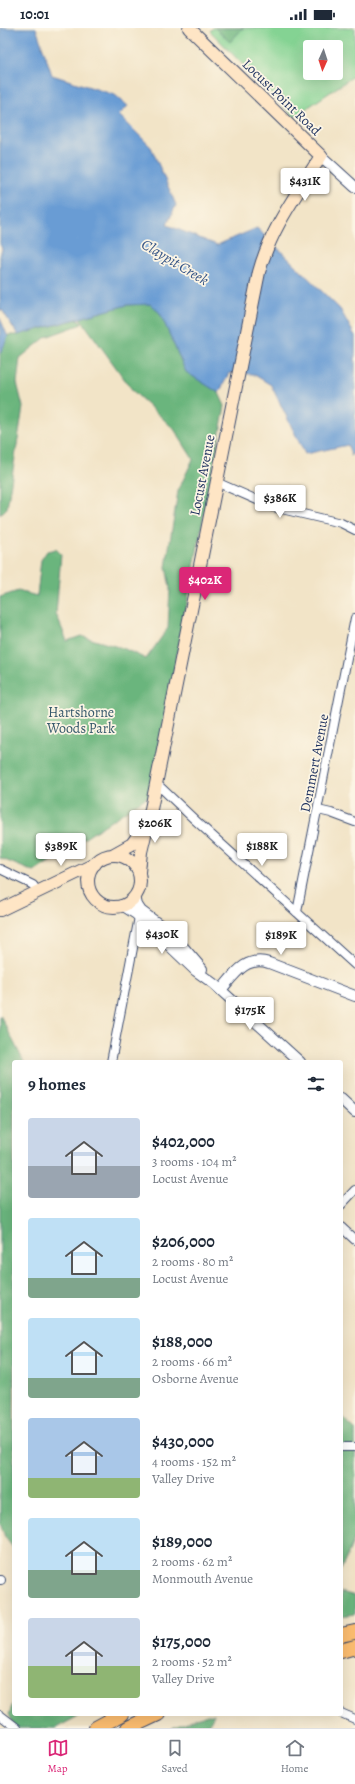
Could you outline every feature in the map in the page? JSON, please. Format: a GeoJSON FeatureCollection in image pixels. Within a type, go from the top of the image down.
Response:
{"type":"FeatureCollection","features":[{"type":"Feature","properties":{"kind":"highway"},"geometry":{"type":"LineString","coordinates":[[343,1635],[355,1632]]}},
{"type":"Feature","properties":{"kind":"highway"},"geometry":{"type":"LineString","coordinates":[[343,1650],[355,1647]]}},
{"type":"Feature","properties":{"kind":"highway"},"geometry":{"type":"LineString","coordinates":[[96,1728],[118,1716]]}},
{"type":"Feature","properties":{"kind":"highway"},"geometry":{"type":"LineString","coordinates":[[128,1728],[154,1716]]}},
{"type":"Feature","properties":{"kind":"main road","name":"Locust Point Road"},"geometry":{"type":"LineString","coordinates":[[189,28],[321,156]]}},
{"type":"Feature","properties":{"kind":"main road","name":"Locust Avenue"},"geometry":{"type":"LineString","coordinates":[[139,872],[141,852],[150,814],[257,279],[270,238],[321,156]]}},
{"type":"Feature","properties":{"kind":"main road","name":"Locust Avenue"},"geometry":{"type":"LineString","coordinates":[[114,854],[132,844],[140,835],[150,814]]}},
{"type":"Feature","properties":{"kind":"main road"},"geometry":{"type":"LineString","coordinates":[[0,910],[94,864],[101,858],[114,854],[127,858],[135,865],[139,872],[140,885],[135,896],[122,905],[110,906],[101,903],[93,896],[89,885],[89,875],[94,864]]}},
{"type":"Feature","properties":{"kind":"main road"},"geometry":{"type":"LineString","coordinates":[[38,892],[77,879],[84,880],[89,885]]}},
{"type":"Feature","properties":{"kind":"street","name":"Locust Point Road"},"geometry":{"type":"LineString","coordinates":[[321,156],[355,187]]}},
{"type":"Feature","properties":{"kind":"street"},"geometry":{"type":"LineString","coordinates":[[216,482],[273,507],[341,523],[355,530]]}},
{"type":"Feature","properties":{"kind":"street","name":"Demmert Avenue"},"geometry":{"type":"LineString","coordinates":[[297,912],[353,640],[355,618]]}},
{"type":"Feature","properties":{"kind":"street"},"geometry":{"type":"LineString","coordinates":[[156,783],[355,964]]}},
{"type":"Feature","properties":{"kind":"street"},"geometry":{"type":"LineString","coordinates":[[318,810],[355,822]]}},
{"type":"Feature","properties":{"kind":"street"},"geometry":{"type":"LineString","coordinates":[[0,869],[33,885],[38,892]]}},
{"type":"Feature","properties":{"kind":"street"},"geometry":{"type":"LineString","coordinates":[[135,896],[137,906],[141,911],[172,934],[218,987]]}},
{"type":"Feature","properties":{"kind":"street"},"geometry":{"type":"LineString","coordinates":[[122,905],[139,917],[196,971],[218,987],[298,1060]]}},
{"type":"Feature","properties":{"kind":"street"},"geometry":{"type":"LineString","coordinates":[[111,1060],[139,917]]}},
{"type":"Feature","properties":{"kind":"street"},"geometry":{"type":"LineString","coordinates":[[218,987],[244,965],[258,960],[355,996]]}},
{"type":"Feature","properties":{"kind":"street"},"geometry":{"type":"LineString","coordinates":[[343,1101],[355,1112]]}},
{"type":"Feature","properties":{"kind":"street"},"geometry":{"type":"LineString","coordinates":[[343,1203],[355,1190]]}},
{"type":"Feature","properties":{"kind":"street"},"geometry":{"type":"LineString","coordinates":[[343,1229],[355,1240]]}},
{"type":"Feature","properties":{"kind":"street"},"geometry":{"type":"LineString","coordinates":[[343,1447],[355,1447]]}},
{"type":"Feature","properties":{"kind":"street"},"geometry":{"type":"LineString","coordinates":[[343,1714],[355,1719]]}},
{"type":"Feature","properties":{"kind":"street"},"geometry":{"type":"LineString","coordinates":[[0,1715],[17,1728]]}},
{"type":"Feature","properties":{"kind":"green space"},"geometry":{"type":"Polygon","coordinates":[[[213,28],[355,28],[355,75],[294,117],[210,31],[213,28]]]}},
{"type":"Feature","properties":{"kind":"green space"},"geometry":{"type":"Polygon","coordinates":[[[215,28],[243,28],[230,42],[215,28]]]}},
{"type":"Feature","properties":{"kind":"green space","name":"Hartshorne Woods Park"},"geometry":{"type":"Polygon","coordinates":[[[150,304],[160,313],[186,372],[219,393],[225,406],[150,795],[34,872],[0,858],[0,597],[18,591],[37,596],[41,560],[47,551],[56,549],[61,554],[56,614],[67,641],[81,636],[125,649],[146,659],[168,628],[170,588],[166,567],[178,491],[193,459],[174,429],[133,391],[80,318],[127,305],[150,304]]]}},
{"type":"Feature","properties":{"kind":"green space"},"geometry":{"type":"Polygon","coordinates":[[[78,319],[82,324],[46,337],[20,358],[17,383],[23,407],[7,508],[0,515],[0,353],[8,335],[18,335],[78,319]]]}},
{"type":"Feature","properties":{"kind":"green space"},"geometry":{"type":"Polygon","coordinates":[[[0,1015],[23,1060],[12,1060],[12,1546],[5,1537],[0,1523],[0,1015]]]}},
{"type":"Feature","properties":{"kind":"green space"},"geometry":{"type":"Polygon","coordinates":[[[343,1418],[355,1429],[355,1537],[343,1565],[343,1418]]]}},
{"type":"Feature","properties":{"kind":"green space"},"geometry":{"type":"Polygon","coordinates":[[[343,1593],[355,1596],[355,1614],[343,1616],[343,1593]]]}},
{"type":"Feature","properties":{"kind":"green space"},"geometry":{"type":"Polygon","coordinates":[[[12,1706],[12,1716],[78,1716],[56,1728],[15,1728],[9,1714],[12,1706]]]}},
{"type":"Feature","properties":{"kind":"green space"},"geometry":{"type":"Polygon","coordinates":[[[202,1716],[213,1716],[207,1728],[172,1728],[202,1716]]]}},
{"type":"Feature","properties":{"kind":"water","name":"Claypit Creek"},"geometry":{"type":"Polygon","coordinates":[[[0,28],[36,28],[52,75],[115,95],[128,106],[119,115],[151,147],[176,205],[167,225],[217,245],[257,228],[340,309],[355,336],[355,449],[351,456],[348,445],[305,454],[271,385],[253,374],[229,373],[219,393],[186,372],[160,313],[150,304],[127,305],[18,335],[2,310],[0,311],[0,256],[2,249],[0,244],[0,28]]]}},
{"type":"Feature","properties":{"kind":"water"},"geometry":{"type":"Polygon","coordinates":[[[0,318],[8,337],[0,354],[0,318]]]}}]}
